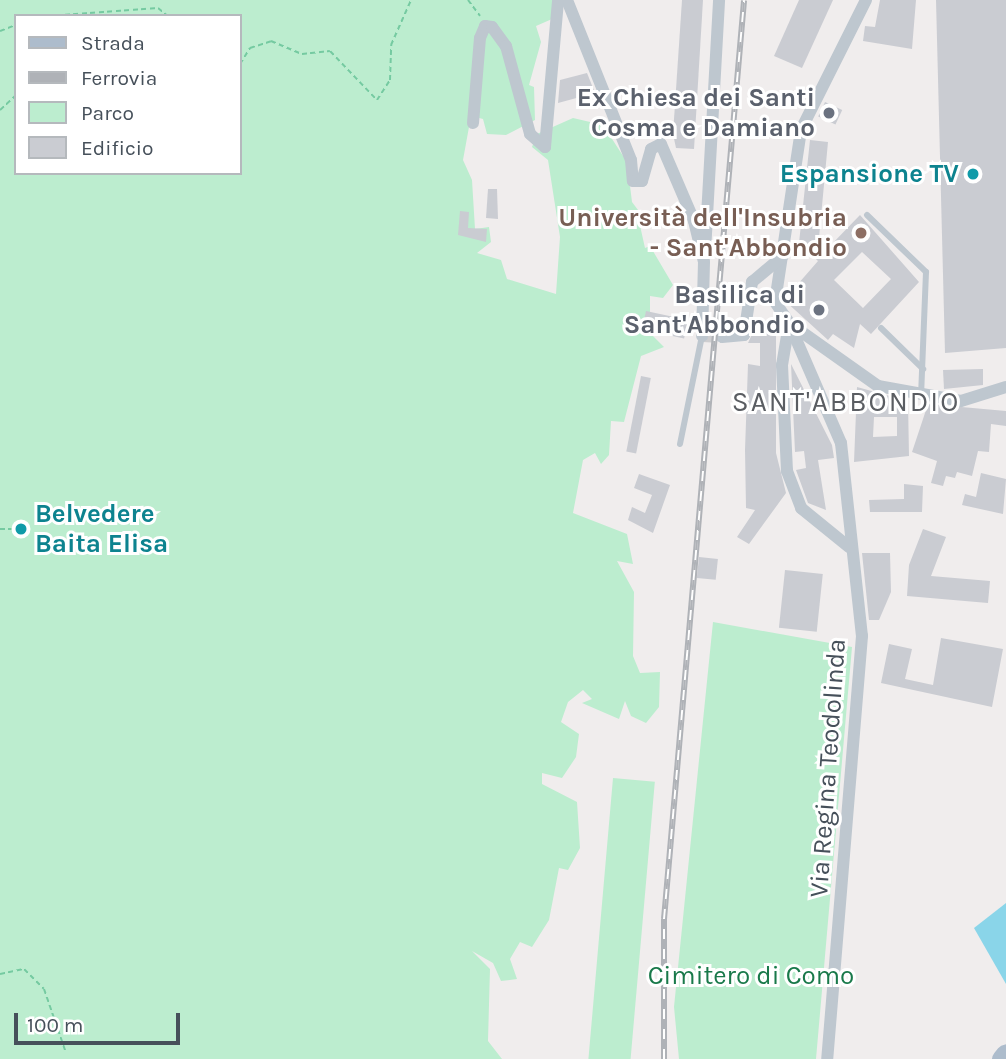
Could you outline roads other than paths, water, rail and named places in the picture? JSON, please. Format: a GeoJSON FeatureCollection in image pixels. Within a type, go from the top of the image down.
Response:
{"type":"FeatureCollection","features":[{"type":"Feature","properties":{"kind":"main road"},"geometry":{"type":"LineString","coordinates":[[1002,1059],[1006,1054]]}},
{"type":"Feature","properties":{"kind":"street"},"geometry":{"type":"LineString","coordinates":[[473,123],[485,26],[506,46],[530,134],[545,147],[558,0]]}},
{"type":"Feature","properties":{"kind":"street"},"geometry":{"type":"LineString","coordinates":[[567,0],[631,160],[633,181],[642,181],[651,149],[661,144],[704,262]]}},
{"type":"Feature","properties":{"kind":"street"},"geometry":{"type":"LineString","coordinates":[[702,335],[719,0]]}},
{"type":"Feature","properties":{"kind":"street"},"geometry":{"type":"LineString","coordinates":[[728,338],[744,335],[752,282],[784,256],[801,130],[866,0]]}},
{"type":"Feature","properties":{"kind":"street","name":"Via Regina Teodolinda"},"geometry":{"type":"LineString","coordinates":[[784,256],[775,302],[789,323],[841,443],[849,547],[862,636],[827,1059]]}},
{"type":"Feature","properties":{"kind":"street"},"geometry":{"type":"LineString","coordinates":[[849,547],[801,508],[787,471],[782,365],[789,323],[844,368],[878,386],[921,396],[968,400],[1006,387]]}},
{"type":"Feature","properties":{"kind":"lane"},"geometry":{"type":"LineString","coordinates":[[867,215],[926,272],[921,396]]}},
{"type":"Feature","properties":{"kind":"lane"},"geometry":{"type":"LineString","coordinates":[[881,328],[923,369]]}},
{"type":"Feature","properties":{"kind":"lane"},"geometry":{"type":"LineString","coordinates":[[680,444],[702,335]]}},
{"type":"Feature","properties":{"kind":"water"},"geometry":{"type":"Polygon","coordinates":[[[1006,903],[1006,984],[974,928],[1006,903]]]}},
{"type":"Feature","properties":{"kind":"tunnel"},"geometry":{"type":"LineString","coordinates":[[702,336],[722,337]]}},
{"type":"Feature","properties":{"kind":"railway"},"geometry":{"type":"LineString","coordinates":[[664,1059],[664,919],[744,0]]}},
{"type":"Feature","properties":{"kind":"place","name":"Ex Chiesa dei Santi Cosma e Damiano"},"geometry":{"type":"Point","coordinates":[829,113]}},
{"type":"Feature","properties":{"kind":"place","name":"Espansione TV"},"geometry":{"type":"Point","coordinates":[973,174]}},
{"type":"Feature","properties":{"kind":"place","name":"Università dell'Insubria - Sant'Abbondio"},"geometry":{"type":"Point","coordinates":[861,233]}},
{"type":"Feature","properties":{"kind":"place","name":"Basilica di Sant'Abbondio"},"geometry":{"type":"Point","coordinates":[819,310]}},
{"type":"Feature","properties":{"kind":"place","name":"Belvedere Baita Elisa"},"geometry":{"type":"Point","coordinates":[21,529]}},
{"type":"Feature","properties":{"kind":"district","name":"SANT'ABBONDIO"},"geometry":{"type":"Point","coordinates":[846,402]}},
{"type":"Feature","properties":{"kind":"park label","name":"Cimitero di Como"},"geometry":{"type":"Point","coordinates":[751,976]}}]}
